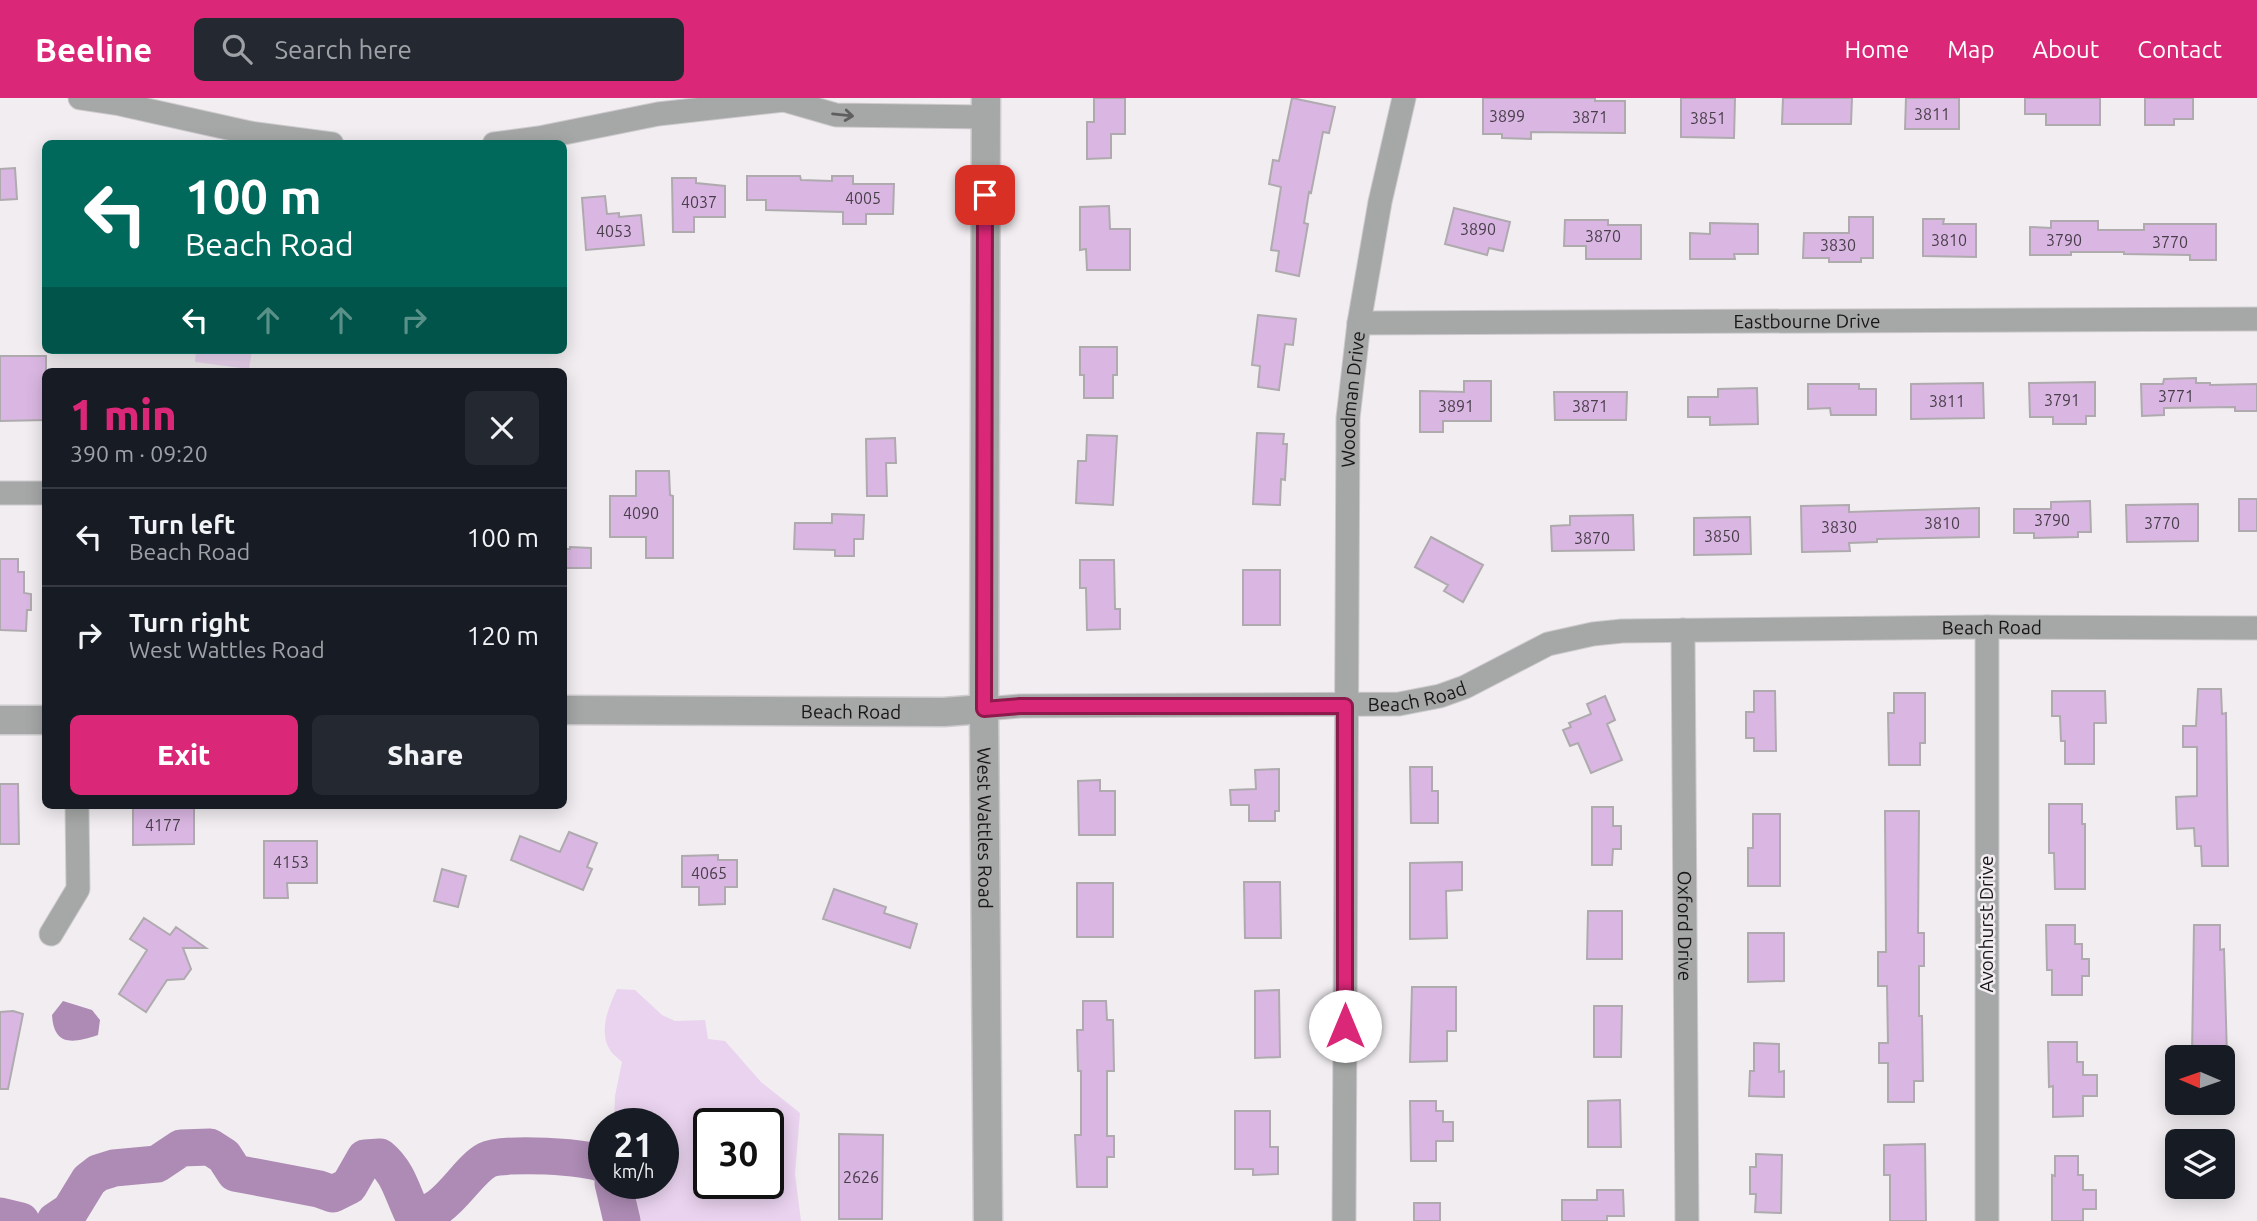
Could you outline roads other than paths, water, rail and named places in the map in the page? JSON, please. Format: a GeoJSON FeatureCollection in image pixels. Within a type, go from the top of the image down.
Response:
{"type":"FeatureCollection","features":[{"type":"Feature","properties":{"kind":"street"},"geometry":{"type":"LineString","coordinates":[[80,98],[120,104],[250,133],[302,140]]}},
{"type":"Feature","properties":{"kind":"street","name":"Woodman Drive"},"geometry":{"type":"LineString","coordinates":[[1344,1221],[1348,418],[1359,323],[1380,202],[1404,98]]}},
{"type":"Feature","properties":{"kind":"street"},"geometry":{"type":"LineString","coordinates":[[524,140],[658,114],[788,99],[836,115],[985,108]]}},
{"type":"Feature","properties":{"kind":"street","name":"West Wattles Road"},"geometry":{"type":"LineString","coordinates":[[985,108],[984,709],[988,1221]]}},
{"type":"Feature","properties":{"kind":"street","name":"Eastbourne Drive"},"geometry":{"type":"LineString","coordinates":[[1359,323],[2257,319]]}},
{"type":"Feature","properties":{"kind":"street"},"geometry":{"type":"LineString","coordinates":[[0,493],[42,493]]}},
{"type":"Feature","properties":{"kind":"street","name":"Beach Road"},"geometry":{"type":"LineString","coordinates":[[567,710],[944,712],[1020,706],[1399,704],[1440,696],[1465,687],[1548,645],[1570,638],[1622,631],[1987,627],[2257,628]]}},
{"type":"Feature","properties":{"kind":"street","name":"Avonhurst Drive"},"geometry":{"type":"LineString","coordinates":[[1987,627],[1987,1221]]}},
{"type":"Feature","properties":{"kind":"street","name":"Oxford Drive"},"geometry":{"type":"LineString","coordinates":[[1683,630],[1686,1221]]}},
{"type":"Feature","properties":{"kind":"street"},"geometry":{"type":"LineString","coordinates":[[0,720],[42,720]]}},
{"type":"Feature","properties":{"kind":"street"},"geometry":{"type":"LineString","coordinates":[[51,934],[78,889],[77,809]]}},
{"type":"Feature","properties":{"kind":"waterway"},"geometry":{"type":"LineString","coordinates":[[55,1221],[70,1211],[89,1180],[98,1173],[114,1168],[157,1164],[181,1148],[210,1147],[224,1156],[235,1173],[333,1194],[349,1186],[365,1158],[380,1157],[395,1176],[412,1213],[423,1214],[443,1203],[487,1160],[527,1156],[588,1160]]}},
{"type":"Feature","properties":{"kind":"waterway"},"geometry":{"type":"LineString","coordinates":[[617,1199],[622,1221]]}},
{"type":"Feature","properties":{"kind":"waterway"},"geometry":{"type":"LineString","coordinates":[[0,1216],[21,1221]]}}]}
